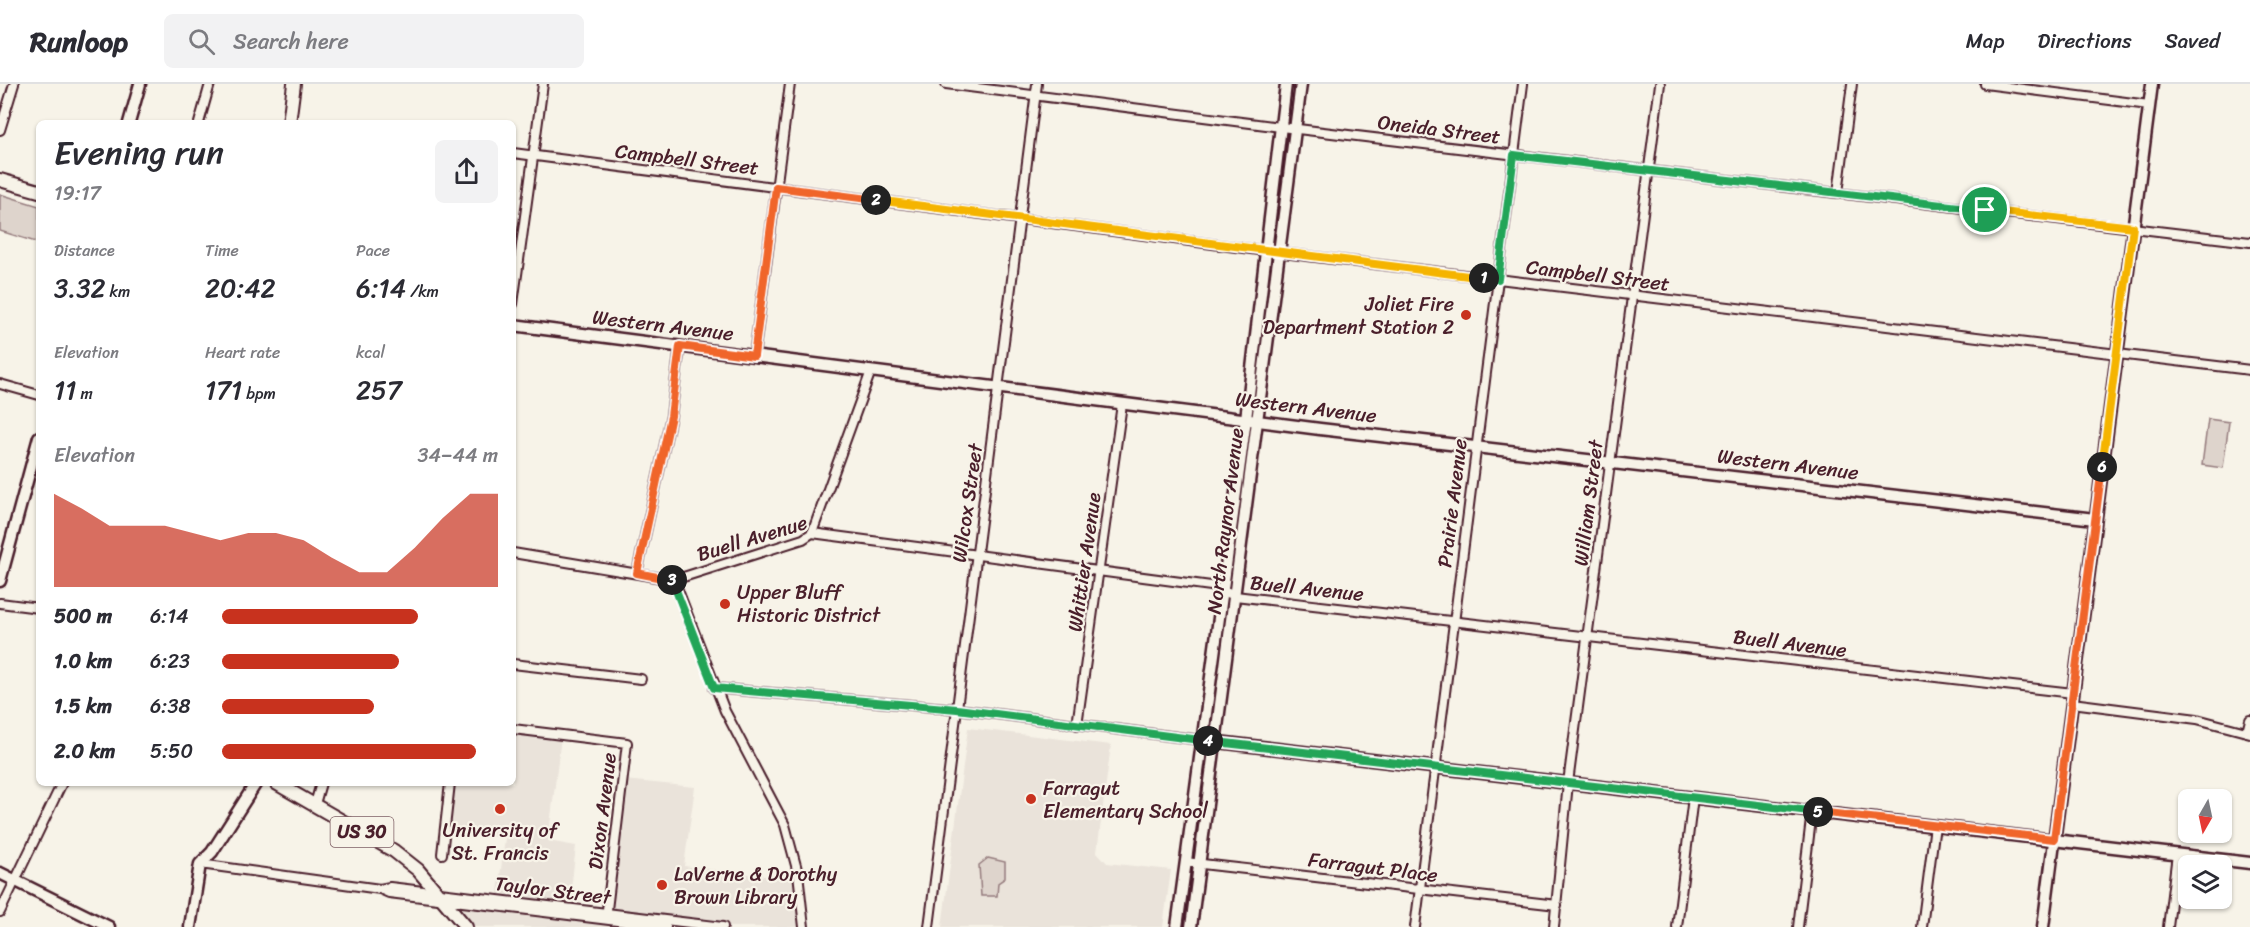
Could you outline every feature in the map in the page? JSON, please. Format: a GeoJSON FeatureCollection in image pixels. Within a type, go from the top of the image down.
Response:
{"type":"FeatureCollection","features":[{"type":"Feature","properties":{"kind":"main road"},"geometry":{"type":"LineString","coordinates":[[289,120],[294,84]]}},
{"type":"Feature","properties":{"kind":"main road"},"geometry":{"type":"LineString","coordinates":[[0,180],[36,190]]}},
{"type":"Feature","properties":{"kind":"main road","name":"US 30"},"geometry":{"type":"LineString","coordinates":[[282,786],[394,851],[418,870],[466,927]]}},
{"type":"Feature","properties":{"kind":"street"},"geometry":{"type":"LineString","coordinates":[[0,130],[14,84]]}},
{"type":"Feature","properties":{"kind":"street"},"geometry":{"type":"LineString","coordinates":[[130,120],[140,84]]}},
{"type":"Feature","properties":{"kind":"street"},"geometry":{"type":"LineString","coordinates":[[199,120],[210,84]]}},
{"type":"Feature","properties":{"kind":"street"},"geometry":{"type":"LineString","coordinates":[[516,283],[543,84]]}},
{"type":"Feature","properties":{"kind":"street"},"geometry":{"type":"LineString","coordinates":[[754,356],[790,84]]}},
{"type":"Feature","properties":{"kind":"street","name":"Oneida Street"},"geometry":{"type":"LineString","coordinates":[[946,84],[1295,129],[2250,242]]}},
{"type":"Feature","properties":{"kind":"street","name":"Wilcox Street"},"geometry":{"type":"LineString","coordinates":[[929,927],[1037,84]]}},
{"type":"Feature","properties":{"kind":"street","name":"North Raynor Avenue"},"geometry":{"type":"LineString","coordinates":[[1191,927],[1235,596],[1266,251],[1286,84]]}},
{"type":"Feature","properties":{"kind":"street","name":"North Raynor Avenue"},"geometry":{"type":"LineString","coordinates":[[1177,926],[1222,591],[1279,253],[1301,84]]}},
{"type":"Feature","properties":{"kind":"street","name":"Prairie Avenue"},"geometry":{"type":"LineString","coordinates":[[1414,927],[1524,84]]}},
{"type":"Feature","properties":{"kind":"street","name":"William Street"},"geometry":{"type":"LineString","coordinates":[[1554,927],[1569,783],[1660,84]]}},
{"type":"Feature","properties":{"kind":"street"},"geometry":{"type":"LineString","coordinates":[[1838,193],[1852,84]]}},
{"type":"Feature","properties":{"kind":"street"},"geometry":{"type":"LineString","coordinates":[[1985,84],[2149,105]]}},
{"type":"Feature","properties":{"kind":"street"},"geometry":{"type":"LineString","coordinates":[[2043,927],[2152,84]]}},
{"type":"Feature","properties":{"kind":"street","name":"Campbell Street"},"geometry":{"type":"LineString","coordinates":[[516,153],[1279,253],[2250,370]]}},
{"type":"Feature","properties":{"kind":"street","name":"Western Avenue"},"geometry":{"type":"LineString","coordinates":[[516,325],[1122,404],[1610,464],[2096,519]]}},
{"type":"Feature","properties":{"kind":"street"},"geometry":{"type":"LineString","coordinates":[[637,573],[671,416],[680,346]]}},
{"type":"Feature","properties":{"kind":"street"},"geometry":{"type":"LineString","coordinates":[[812,533],[870,371]]}},
{"type":"Feature","properties":{"kind":"street"},"geometry":{"type":"LineString","coordinates":[[0,384],[36,394]]}},
{"type":"Feature","properties":{"kind":"street","name":"Whittier Avenue"},"geometry":{"type":"LineString","coordinates":[[1077,725],[1122,404]]}},
{"type":"Feature","properties":{"kind":"street"},"geometry":{"type":"LineString","coordinates":[[0,581],[36,448]]}},
{"type":"Feature","properties":{"kind":"street","name":"Buell Avenue"},"geometry":{"type":"LineString","coordinates":[[516,553],[674,580],[803,539],[812,533],[1211,586],[1235,596],[1588,636],[2072,698],[2197,719],[2248,732]]}},
{"type":"Feature","properties":{"kind":"street"},"geometry":{"type":"LineString","coordinates":[[674,580],[714,688],[785,825],[798,873],[804,927]]}},
{"type":"Feature","properties":{"kind":"street"},"geometry":{"type":"LineString","coordinates":[[0,603],[36,608]]}},
{"type":"Feature","properties":{"kind":"street"},"geometry":{"type":"LineString","coordinates":[[516,664],[641,679]]}},
{"type":"Feature","properties":{"kind":"street"},"geometry":{"type":"LineString","coordinates":[[714,688],[957,709],[1214,742],[2250,863]]}},
{"type":"Feature","properties":{"kind":"street"},"geometry":{"type":"LineString","coordinates":[[2248,732],[2250,720]]}},
{"type":"Feature","properties":{"kind":"street","name":"Dixon Avenue"},"geometry":{"type":"LineString","coordinates":[[516,729],[627,743],[607,916]]}},
{"type":"Feature","properties":{"kind":"street"},"geometry":{"type":"LineString","coordinates":[[0,912],[61,786]]}},
{"type":"Feature","properties":{"kind":"street"},"geometry":{"type":"LineString","coordinates":[[190,927],[200,864],[212,852],[254,786]]}},
{"type":"Feature","properties":{"kind":"street"},"geometry":{"type":"LineString","coordinates":[[315,804],[320,786]]}},
{"type":"Feature","properties":{"kind":"street"},"geometry":{"type":"LineString","coordinates":[[442,854],[450,786]]}},
{"type":"Feature","properties":{"kind":"street"},"geometry":{"type":"LineString","coordinates":[[1677,927],[1693,797]]}},
{"type":"Feature","properties":{"kind":"street"},"geometry":{"type":"LineString","coordinates":[[1798,927],[1812,811]]}},
{"type":"Feature","properties":{"kind":"street"},"geometry":{"type":"LineString","coordinates":[[1922,927],[1935,825]]}},
{"type":"Feature","properties":{"kind":"street"},"geometry":{"type":"LineString","coordinates":[[2168,927],[2178,854]]}},
{"type":"Feature","properties":{"kind":"street","name":"Farragut Place"},"geometry":{"type":"LineString","coordinates":[[1185,862],[1557,905]]}},
{"type":"Feature","properties":{"kind":"street","name":"Taylor Street"},"geometry":{"type":"LineString","coordinates":[[200,864],[380,889],[390,887],[443,897],[723,927]]}},
{"type":"Feature","properties":{"kind":"street"},"geometry":{"type":"LineString","coordinates":[[0,873],[109,927]]}},
{"type":"Feature","properties":{"kind":"street","name":"Taylor Street"},"geometry":{"type":"LineString","coordinates":[[607,916],[666,927]]}},
{"type":"Feature","properties":{"kind":"street"},"geometry":{"type":"LineString","coordinates":[[1177,926],[1191,927]]}},
{"type":"Feature","properties":{"kind":"shaded area"},"geometry":{"type":"Polygon","coordinates":[[[0,194],[36,205],[36,242],[0,231],[0,194]]]}},
{"type":"Feature","properties":{"kind":"shaded area"},"geometry":{"type":"Polygon","coordinates":[[[2208,419],[2229,422],[2223,468],[2202,465],[2208,419]]]}},
{"type":"Feature","properties":{"kind":"shaded area","name":"Farragut Elementary School"},"geometry":{"type":"Polygon","coordinates":[[[968,728],[1111,745],[1097,852],[1107,863],[1171,870],[1163,927],[942,927],[968,728]]]}},
{"type":"Feature","properties":{"kind":"shaded area","name":"University of St. Francis"},"geometry":{"type":"Polygon","coordinates":[[[516,731],[561,737],[548,841],[576,846],[568,916],[607,921],[624,780],[695,787],[684,866],[797,880],[801,927],[469,927],[450,902],[496,908],[505,838],[446,831],[451,786],[516,786],[516,731]]]}},
{"type":"Feature","properties":{"kind":"shaded area"},"geometry":{"type":"Polygon","coordinates":[[[988,858],[1005,862],[1005,878],[998,883],[997,896],[981,896],[979,865],[988,858]]]}},
{"type":"Feature","properties":{"kind":"place","name":"Joliet Fire Department Station 2"},"geometry":{"type":"Point","coordinates":[1466,315]}},
{"type":"Feature","properties":{"kind":"place","name":"Upper Bluff Historic District"},"geometry":{"type":"Point","coordinates":[725,604]}},
{"type":"Feature","properties":{"kind":"place","name":"Farragut Elementary School"},"geometry":{"type":"Point","coordinates":[1031,799]}},
{"type":"Feature","properties":{"kind":"place","name":"University of St. Francis"},"geometry":{"type":"Point","coordinates":[500,809]}},
{"type":"Feature","properties":{"kind":"place","name":"LaVerne & Dorothy Brown Library"},"geometry":{"type":"Point","coordinates":[662,885]}},
{"type":"Feature","properties":{"kind":"route"},"geometry":{"type":"LineString","coordinates":[[1514,155],[1985,210],[2133,227],[2054,839],[1201,740],[957,709],[714,688],[674,580],[637,573],[671,416],[680,346],[754,356],[776,187],[1498,279],[1514,155]]}}]}
